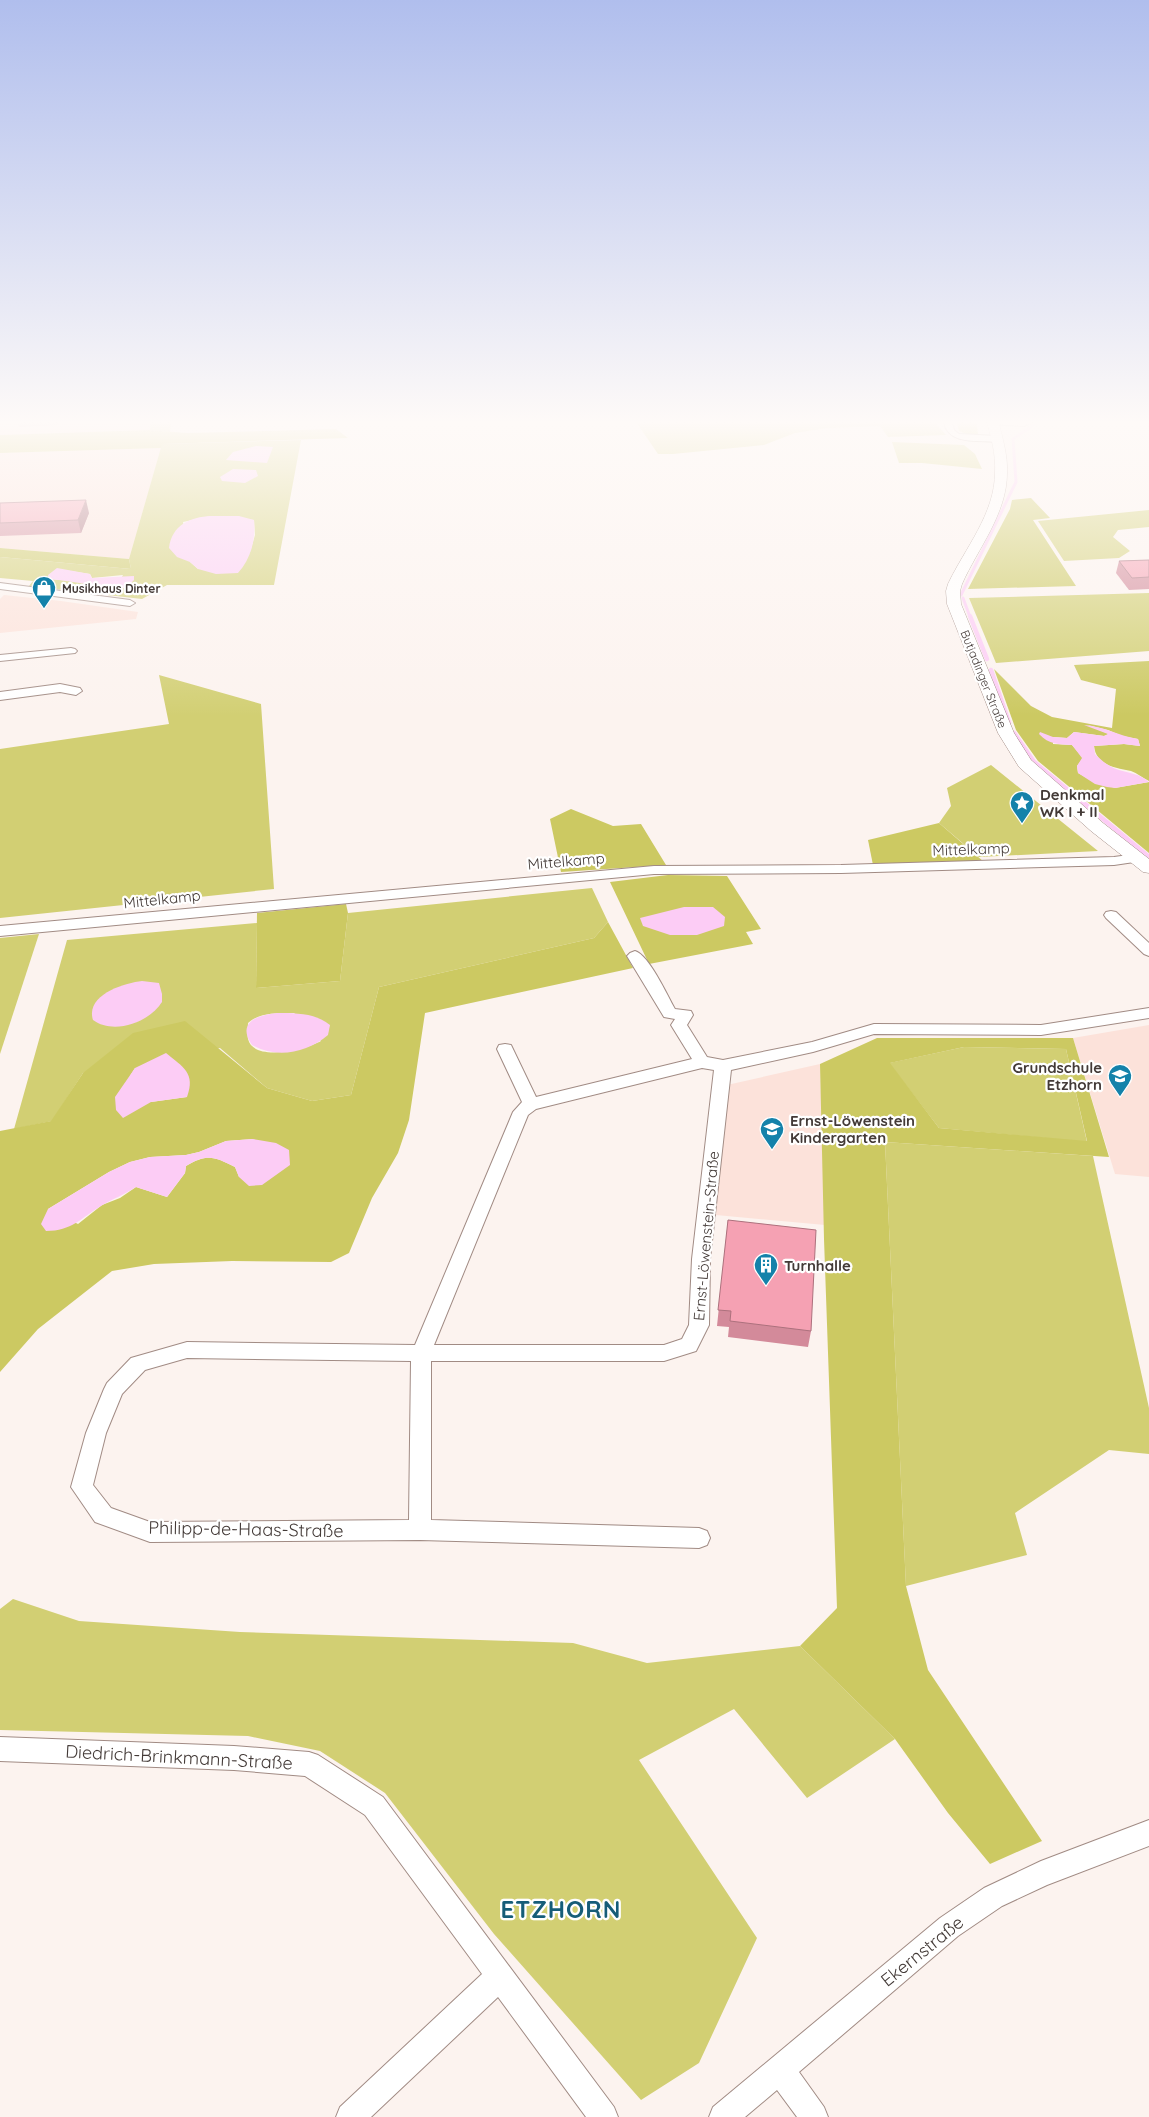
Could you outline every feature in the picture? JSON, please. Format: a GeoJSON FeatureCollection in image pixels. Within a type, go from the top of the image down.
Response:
{"type":"FeatureCollection","features":[{"type":"Feature","properties":{"kind":"street","name":"Butjadinger Straße"},"geometry":{"type":"LineString","coordinates":[[988,518],[955,584],[954,604],[1006,733],[1025,763],[1097,827],[1149,868]]}},
{"type":"Feature","properties":{"kind":"street"},"geometry":{"type":"LineString","coordinates":[[2,589],[130,603]]}},
{"type":"Feature","properties":{"kind":"street"},"geometry":{"type":"LineString","coordinates":[[0,658],[58,651],[71,652]]}},
{"type":"Feature","properties":{"kind":"street"},"geometry":{"type":"LineString","coordinates":[[0,696],[60,688],[76,691]]}},
{"type":"Feature","properties":{"kind":"street","name":"Mittelkamp"},"geometry":{"type":"LineString","coordinates":[[0,932],[654,870],[841,869],[1114,861],[1136,858]]}},
{"type":"Feature","properties":{"kind":"street"},"geometry":{"type":"LineString","coordinates":[[1111,915],[1149,951]]}},
{"type":"Feature","properties":{"kind":"street"},"geometry":{"type":"LineString","coordinates":[[635,956],[670,1013],[684,1016],[679,1025],[702,1062]]}},
{"type":"Feature","properties":{"kind":"street"},"geometry":{"type":"LineString","coordinates":[[420,1530],[421,1353],[520,1112],[531,1104],[702,1062],[723,1066],[812,1047],[874,1029],[1041,1030],[1149,1013]]}},
{"type":"Feature","properties":{"kind":"street"},"geometry":{"type":"LineString","coordinates":[[506,1049],[531,1104]]}},
{"type":"Feature","properties":{"kind":"street","name":"Ernst-Löwenstein-Straße"},"geometry":{"type":"LineString","coordinates":[[421,1353],[664,1353],[689,1345],[699,1325],[701,1259],[723,1066]]}},
{"type":"Feature","properties":{"kind":"street","name":"Philipp-de-Haas-Straße"},"geometry":{"type":"LineString","coordinates":[[421,1353],[187,1350],[138,1364],[114,1389],[96,1433],[82,1487],[103,1515],[150,1532],[420,1530],[699,1538]]}},
{"type":"Feature","properties":{"kind":"street","name":"Diedrich-Brinkmann-Straße"},"geometry":{"type":"LineString","coordinates":[[0,1749],[234,1758],[308,1764],[374,1806],[604,2117]]}},
{"type":"Feature","properties":{"kind":"street","name":"Ekernstraße"},"geometry":{"type":"LineString","coordinates":[[723,2117],[949,1927],[993,1897],[1041,1874],[1149,1833]]}},
{"type":"Feature","properties":{"kind":"street"},"geometry":{"type":"LineString","coordinates":[[350,2117],[500,1976]]}},
{"type":"Feature","properties":{"kind":"street"},"geometry":{"type":"LineString","coordinates":[[780,2069],[814,2117]]}},
{"type":"Feature","properties":{"kind":"shaded area"},"geometry":{"type":"Polygon","coordinates":[[[0,518],[141,518],[129,559],[0,548],[0,518]]]}},
{"type":"Feature","properties":{"kind":"shaded area"},"geometry":{"type":"Polygon","coordinates":[[[141,518],[203,518],[183,522],[190,562],[198,569],[250,552],[255,535],[254,520],[230,518],[287,518],[274,585],[167,585],[142,599],[29,586],[33,581],[0,578],[0,557],[131,569],[129,559],[141,518]],[[57,569],[49,579],[115,588],[123,575],[92,578],[90,574],[57,569]]]}},
{"type":"Feature","properties":{"kind":"shaded area"},"geometry":{"type":"Polygon","coordinates":[[[196,518],[246,518],[254,520],[252,548],[238,573],[216,574],[198,569],[190,562],[177,557],[169,548],[174,533],[178,528],[189,520],[196,518]]]}},
{"type":"Feature","properties":{"kind":"shaded area"},"geometry":{"type":"Polygon","coordinates":[[[1005,518],[1050,518],[1033,520],[1076,586],[968,589],[1005,518]]]}},
{"type":"Feature","properties":{"kind":"shaded area"},"geometry":{"type":"Polygon","coordinates":[[[1070,518],[1149,518],[1149,527],[1118,530],[1113,537],[1130,551],[1119,558],[1064,561],[1038,521],[1070,518]]]}},
{"type":"Feature","properties":{"kind":"shaded area"},"geometry":{"type":"Polygon","coordinates":[[[0,548],[129,559],[131,569],[0,557],[0,548]]]}},
{"type":"Feature","properties":{"kind":"shaded area"},"geometry":{"type":"Polygon","coordinates":[[[57,568],[90,574],[92,578],[134,576],[134,580],[126,588],[49,579],[48,575],[57,568]]]}},
{"type":"Feature","properties":{"kind":"shaded area"},"geometry":{"type":"Polygon","coordinates":[[[1149,593],[1149,651],[996,663],[969,598],[1149,593]]]}},
{"type":"Feature","properties":{"kind":"shaded area"},"geometry":{"type":"Polygon","coordinates":[[[4,595],[138,612],[136,619],[0,633],[0,599],[4,595]]]}},
{"type":"Feature","properties":{"kind":"shaded area"},"geometry":{"type":"Polygon","coordinates":[[[1149,661],[1149,781],[1133,772],[1113,767],[1102,761],[1098,758],[1094,746],[1124,744],[1140,746],[1138,739],[1087,725],[1109,734],[1104,736],[1074,732],[1067,738],[1053,737],[1053,744],[1072,745],[1083,758],[1077,766],[1078,773],[1087,778],[1115,788],[1149,782],[1149,853],[1038,761],[1016,730],[994,669],[1031,706],[1052,717],[1112,728],[1116,689],[1081,680],[1074,665],[1149,661]]]}},
{"type":"Feature","properties":{"kind":"shaded area"},"geometry":{"type":"Polygon","coordinates":[[[159,675],[261,704],[274,889],[0,918],[0,749],[169,724],[159,675]]]}},
{"type":"Feature","properties":{"kind":"shaded area"},"geometry":{"type":"Polygon","coordinates":[[[1084,725],[1098,727],[1138,739],[1140,746],[1124,744],[1094,746],[1095,754],[1112,767],[1138,775],[1149,782],[1115,788],[1095,784],[1078,773],[1077,766],[1082,758],[1072,745],[1050,742],[1039,734],[1040,732],[1053,737],[1067,738],[1074,732],[1104,736],[1108,734],[1084,725]]]}},
{"type":"Feature","properties":{"kind":"shaded area"},"geometry":{"type":"Polygon","coordinates":[[[991,765],[1098,851],[979,857],[939,823],[951,806],[947,788],[991,765]]]}},
{"type":"Feature","properties":{"kind":"shaded area"},"geometry":{"type":"Polygon","coordinates":[[[571,809],[613,826],[641,824],[666,865],[561,872],[550,819],[571,809]]]}},
{"type":"Feature","properties":{"kind":"shaded area"},"geometry":{"type":"Polygon","coordinates":[[[939,823],[984,862],[873,865],[868,840],[939,823]]]}},
{"type":"Feature","properties":{"kind":"shaded area"},"geometry":{"type":"Polygon","coordinates":[[[668,875],[727,876],[761,929],[746,932],[753,944],[649,964],[610,882],[668,875]]]}},
{"type":"Feature","properties":{"kind":"shaded area"},"geometry":{"type":"Polygon","coordinates":[[[592,888],[608,922],[594,938],[379,987],[351,1095],[312,1101],[267,1088],[220,1048],[83,1073],[52,1121],[14,1129],[67,940],[257,923],[256,988],[340,981],[348,913],[592,888]],[[294,1013],[264,1015],[248,1023],[248,1039],[252,1046],[260,1051],[282,1052],[321,1041],[294,1013]]]}},
{"type":"Feature","properties":{"kind":"shaded area"},"geometry":{"type":"Polygon","coordinates":[[[346,904],[348,913],[340,981],[256,988],[257,913],[346,904]]]}},
{"type":"Feature","properties":{"kind":"shaded area"},"geometry":{"type":"Polygon","coordinates":[[[684,907],[713,907],[725,917],[724,926],[697,935],[670,935],[643,926],[640,918],[684,907]]]}},
{"type":"Feature","properties":{"kind":"shaded area"},"geometry":{"type":"Polygon","coordinates":[[[608,922],[633,968],[425,1013],[409,1120],[398,1153],[372,1198],[349,1253],[331,1262],[232,1261],[154,1264],[112,1271],[38,1329],[0,1372],[0,1131],[51,1121],[83,1073],[133,1033],[185,1021],[267,1088],[312,1101],[351,1095],[379,987],[594,938],[608,922]],[[135,1068],[130,1076],[151,1102],[187,1097],[135,1068]],[[253,1139],[226,1141],[186,1155],[150,1157],[130,1162],[109,1172],[48,1209],[78,1224],[102,1205],[120,1198],[136,1187],[167,1197],[185,1173],[186,1166],[200,1159],[217,1159],[235,1167],[239,1177],[253,1139]]]}},
{"type":"Feature","properties":{"kind":"shaded area"},"geometry":{"type":"Polygon","coordinates":[[[39,934],[0,1054],[0,938],[39,934]]]}},
{"type":"Feature","properties":{"kind":"shaded area"},"geometry":{"type":"Polygon","coordinates":[[[142,981],[159,983],[162,994],[162,1002],[149,1016],[140,1021],[120,1026],[101,1024],[93,1020],[92,1011],[100,997],[126,984],[142,981]]]}},
{"type":"Feature","properties":{"kind":"shaded area"},"geometry":{"type":"Polygon","coordinates":[[[277,1013],[298,1014],[318,1018],[330,1025],[328,1035],[311,1046],[291,1052],[271,1052],[252,1045],[246,1031],[251,1021],[277,1013]]]}},
{"type":"Feature","properties":{"kind":"shaded area","name":"Grundschule Etzhorn"},"geometry":{"type":"Polygon","coordinates":[[[1149,1025],[1149,1177],[1115,1174],[1073,1038],[1149,1025]]]}},
{"type":"Feature","properties":{"kind":"shaded area"},"geometry":{"type":"Polygon","coordinates":[[[877,1038],[1073,1038],[1109,1157],[885,1142],[906,1586],[928,1670],[1042,1841],[990,1864],[948,1813],[895,1739],[800,1646],[837,1608],[820,1064],[877,1038]],[[964,1047],[890,1063],[939,1128],[1087,1141],[1066,1049],[964,1047]]]}},
{"type":"Feature","properties":{"kind":"shaded area"},"geometry":{"type":"Polygon","coordinates":[[[964,1047],[1066,1049],[1087,1142],[939,1128],[889,1063],[964,1047]]]}},
{"type":"Feature","properties":{"kind":"shaded area"},"geometry":{"type":"Polygon","coordinates":[[[166,1053],[189,1076],[190,1082],[187,1097],[151,1102],[123,1118],[116,1110],[115,1097],[135,1068],[166,1053]]]}},
{"type":"Feature","properties":{"kind":"shaded area","name":"Ernst-Löwenstein Kindergarten"},"geometry":{"type":"Polygon","coordinates":[[[820,1064],[825,1225],[716,1215],[727,1085],[820,1064]]]}},
{"type":"Feature","properties":{"kind":"shaded area"},"geometry":{"type":"Polygon","coordinates":[[[253,1139],[276,1143],[289,1150],[290,1165],[262,1185],[249,1186],[239,1177],[235,1167],[216,1159],[205,1158],[186,1166],[185,1173],[167,1197],[136,1187],[63,1229],[46,1231],[41,1224],[48,1209],[109,1172],[130,1162],[150,1157],[186,1155],[226,1141],[253,1139]]]}},
{"type":"Feature","properties":{"kind":"shaded area"},"geometry":{"type":"Polygon","coordinates":[[[885,1142],[1093,1156],[1149,1408],[1149,1454],[1109,1450],[1015,1513],[1027,1555],[906,1586],[885,1142]]]}},
{"type":"Feature","properties":{"kind":"shaded area"},"geometry":{"type":"Polygon","coordinates":[[[13,1599],[79,1621],[240,1632],[573,1643],[647,1663],[800,1646],[895,1739],[807,1798],[734,1709],[639,1760],[757,1938],[699,2063],[641,2100],[494,1934],[385,1793],[320,1751],[248,1736],[0,1730],[0,1609],[13,1599]]]}},
{"type":"Feature","properties":{"kind":"building"},"geometry":{"type":"Polygon","coordinates":[[[0,518],[79,518],[78,520],[0,523],[0,518]]]}},
{"type":"Feature","properties":{"kind":"building"},"geometry":{"type":"Polygon","coordinates":[[[1149,560],[1149,577],[1132,578],[1119,561],[1149,560]]]}},
{"type":"Feature","properties":{"kind":"building","name":"Turnhalle"},"geometry":{"type":"Polygon","coordinates":[[[728,1220],[816,1230],[811,1331],[730,1321],[731,1311],[718,1310],[728,1220]]]}},
{"type":"Feature","properties":{"kind":"waterway"},"geometry":{"type":"LineString","coordinates":[[961,595],[999,518]]}},
{"type":"Feature","properties":{"kind":"waterway"},"geometry":{"type":"LineString","coordinates":[[963,598],[970,617]]}},
{"type":"Feature","properties":{"kind":"waterway"},"geometry":{"type":"LineString","coordinates":[[970,616],[987,659]]}},
{"type":"Feature","properties":{"kind":"waterway"},"geometry":{"type":"LineString","coordinates":[[991,670],[1009,723]]}},
{"type":"Feature","properties":{"kind":"waterway"},"geometry":{"type":"LineString","coordinates":[[1014,733],[1034,762],[1149,857]]}},
{"type":"Feature","properties":{"kind":"place","name":"Musikhaus Dinter"},"geometry":{"type":"Point","coordinates":[44,609]}},
{"type":"Feature","properties":{"kind":"place","name":"Denkmal WK I + II"},"geometry":{"type":"Point","coordinates":[1022,824]}},
{"type":"Feature","properties":{"kind":"place","name":"Grundschule Etzhorn"},"geometry":{"type":"Point","coordinates":[1120,1097]}},
{"type":"Feature","properties":{"kind":"place","name":"Ernst-Löwenstein Kindergarten"},"geometry":{"type":"Point","coordinates":[772,1150]}},
{"type":"Feature","properties":{"kind":"place","name":"Turnhalle"},"geometry":{"type":"Point","coordinates":[766,1286]}},
{"type":"Feature","properties":{"kind":"district","name":"ETZHORN"},"geometry":{"type":"Point","coordinates":[561,1909]}}]}
